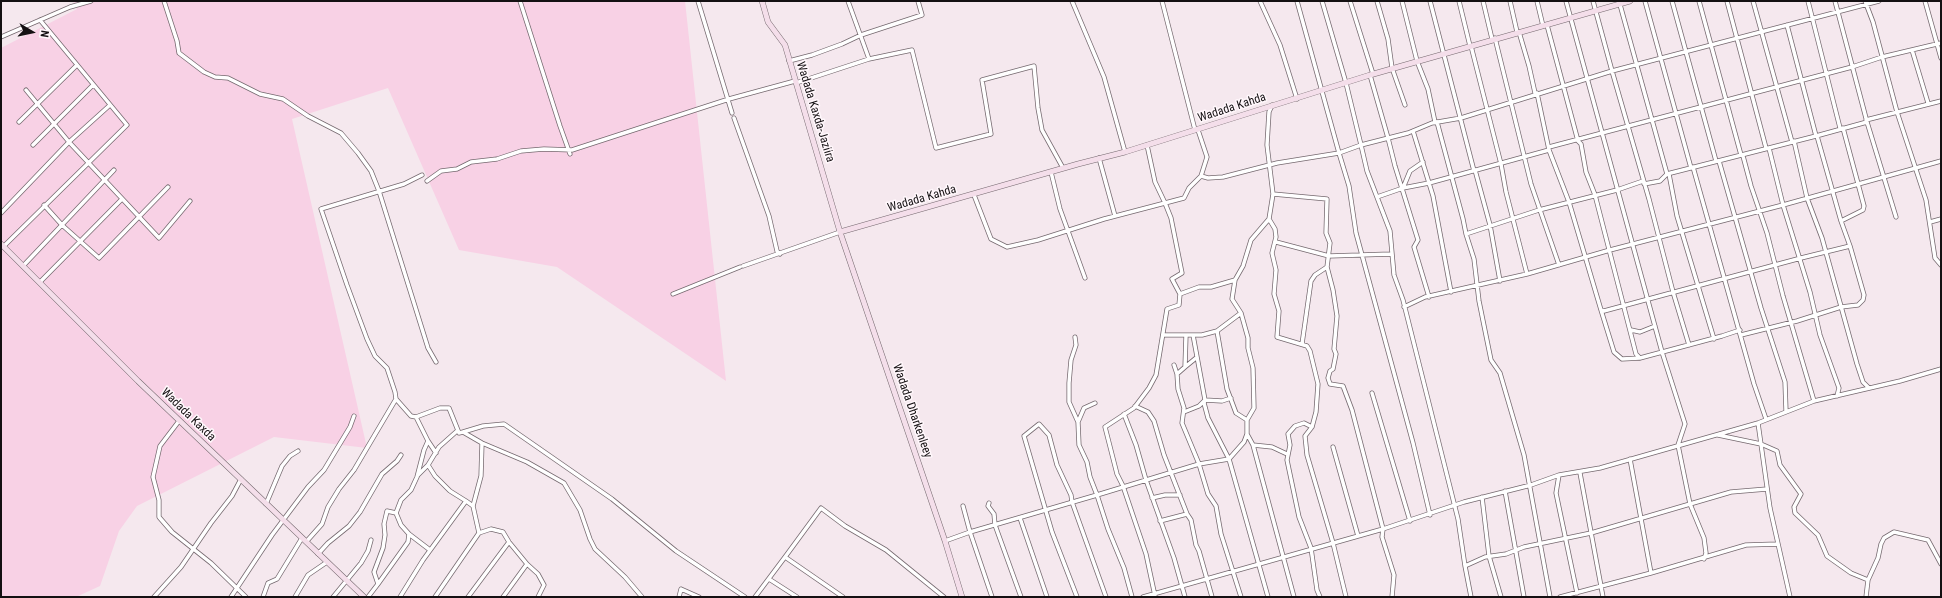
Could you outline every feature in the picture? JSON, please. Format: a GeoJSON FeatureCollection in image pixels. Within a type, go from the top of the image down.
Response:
{"type":"FeatureCollection","features":[{"type":"Feature","properties":{"kind":"main road","name":"Wadada Kaxda-Jaziira"},"geometry":{"type":"LineString","coordinates":[[762,1],[768,22],[785,45],[840,232]]}},
{"type":"Feature","properties":{"kind":"main road","name":"Wadada Kahda"},"geometry":{"type":"LineString","coordinates":[[840,232],[974,195],[1099,158],[1125,152],[1392,68],[1518,32],[1570,19],[1620,2],[1630,1]]}},
{"type":"Feature","properties":{"kind":"main road","name":"Wadada Dharkenleey"},"geometry":{"type":"LineString","coordinates":[[840,232],[945,541],[962,597]]}},
{"type":"Feature","properties":{"kind":"main road","name":"Wadada Kaxda"},"geometry":{"type":"LineString","coordinates":[[2,245],[180,421],[364,597]]}},
{"type":"Feature","properties":{"kind":"street"},"geometry":{"type":"LineString","coordinates":[[1,37],[70,7],[91,1]]}},
{"type":"Feature","properties":{"kind":"street"},"geometry":{"type":"LineString","coordinates":[[164,1],[177,40],[179,53],[204,72],[215,77],[228,78],[260,94],[283,99],[308,116],[342,133],[371,171],[379,190],[428,348],[436,362]]}},
{"type":"Feature","properties":{"kind":"street"},"geometry":{"type":"LineString","coordinates":[[520,1],[570,154]]}},
{"type":"Feature","properties":{"kind":"street"},"geometry":{"type":"LineString","coordinates":[[698,1],[732,113]]}},
{"type":"Feature","properties":{"kind":"street"},"geometry":{"type":"LineString","coordinates":[[848,1],[869,60]]}},
{"type":"Feature","properties":{"kind":"street"},"geometry":{"type":"LineString","coordinates":[[789,61],[842,44],[860,35],[922,15],[918,1]]}},
{"type":"Feature","properties":{"kind":"street"},"geometry":{"type":"LineString","coordinates":[[1072,1],[1104,77],[1125,152]]}},
{"type":"Feature","properties":{"kind":"street"},"geometry":{"type":"LineString","coordinates":[[974,195],[991,239],[1007,247],[1038,240],[1115,216],[1184,198],[1189,188],[1201,176],[1207,157],[1197,130],[1162,1]]}},
{"type":"Feature","properties":{"kind":"street"},"geometry":{"type":"LineString","coordinates":[[1260,1],[1280,45],[1297,99]]}},
{"type":"Feature","properties":{"kind":"street"},"geometry":{"type":"LineString","coordinates":[[1297,1],[1349,186],[1356,233],[1363,254],[1413,443],[1430,515]]}},
{"type":"Feature","properties":{"kind":"street"},"geometry":{"type":"LineString","coordinates":[[1322,1],[1346,83],[1367,171],[1390,231],[1394,275],[1404,307],[1458,518],[1471,597]]}},
{"type":"Feature","properties":{"kind":"street"},"geometry":{"type":"LineString","coordinates":[[1350,1],[1372,75],[1395,166],[1418,240],[1414,247],[1429,297]]}},
{"type":"Feature","properties":{"kind":"street"},"geometry":{"type":"LineString","coordinates":[[1377,1],[1388,39],[1392,68],[1404,105]]}},
{"type":"Feature","properties":{"kind":"street"},"geometry":{"type":"LineString","coordinates":[[1402,1],[1417,61],[1428,89],[1466,234],[1474,258],[1477,286],[1491,360],[1500,373],[1524,454],[1531,485],[1550,597]]}},
{"type":"Feature","properties":{"kind":"street"},"geometry":{"type":"LineString","coordinates":[[1430,1],[1490,225],[1500,281]]}},
{"type":"Feature","properties":{"kind":"street"},"geometry":{"type":"LineString","coordinates":[[1459,1],[1501,164],[1527,274]]}},
{"type":"Feature","properties":{"kind":"street"},"geometry":{"type":"LineString","coordinates":[[1483,1],[1524,158],[1539,210],[1559,265]]}},
{"type":"Feature","properties":{"kind":"street"},"geometry":{"type":"LineString","coordinates":[[1510,1],[1529,66],[1549,149],[1569,202],[1584,257],[1614,352],[1622,360],[1640,358],[1740,330]]}},
{"type":"Feature","properties":{"kind":"street"},"geometry":{"type":"LineString","coordinates":[[1537,1],[1564,85],[1586,172],[1595,195],[1636,354],[1640,358]]}},
{"type":"Feature","properties":{"kind":"street"},"geometry":{"type":"LineString","coordinates":[[1566,1],[1601,134],[1662,352],[1685,424],[1678,444],[1690,504],[1704,538],[1706,553],[1704,559]]}},
{"type":"Feature","properties":{"kind":"street"},"geometry":{"type":"LineString","coordinates":[[1593,1],[1689,345]]}},
{"type":"Feature","properties":{"kind":"street"},"geometry":{"type":"LineString","coordinates":[[1645,1],[1675,114],[1766,419]]}},
{"type":"Feature","properties":{"kind":"street"},"geometry":{"type":"LineString","coordinates":[[1672,1],[1700,108],[1785,382],[1786,411]]}},
{"type":"Feature","properties":{"kind":"street"},"geometry":{"type":"LineString","coordinates":[[1699,1],[1726,101],[1759,210],[1766,228],[1775,265],[1814,401]]}},
{"type":"Feature","properties":{"kind":"street"},"geometry":{"type":"LineString","coordinates":[[1727,1],[1751,94],[1783,205],[1801,258],[1820,335],[1839,388],[1837,396]]}},
{"type":"Feature","properties":{"kind":"street"},"geometry":{"type":"LineString","coordinates":[[1753,1],[1793,142],[1807,198],[1822,238],[1863,382],[1868,388]]}},
{"type":"Feature","properties":{"kind":"street"},"geometry":{"type":"LineString","coordinates":[[1808,1],[1864,208],[1841,221]]}},
{"type":"Feature","properties":{"kind":"street"},"geometry":{"type":"LineString","coordinates":[[1835,1],[1867,121],[1896,217]]}},
{"type":"Feature","properties":{"kind":"street"},"geometry":{"type":"LineString","coordinates":[[1201,176],[1208,178],[1223,177],[1269,165],[1339,153],[1361,145],[1413,131],[1436,122],[1461,118],[1487,108],[1612,70],[1736,39],[1866,3],[1879,1]]}},
{"type":"Feature","properties":{"kind":"street"},"geometry":{"type":"LineString","coordinates":[[1925,1],[1939,44],[1941,58]]}},
{"type":"Feature","properties":{"kind":"street"},"geometry":{"type":"LineString","coordinates":[[1620,2],[1650,120],[1668,174],[1673,199],[1714,338]]}},
{"type":"Feature","properties":{"kind":"street"},"geometry":{"type":"LineString","coordinates":[[1866,3],[1914,168],[1926,200],[1935,258],[1941,265]]}},
{"type":"Feature","properties":{"kind":"street"},"geometry":{"type":"LineString","coordinates":[[2,245],[126,125],[40,20]]}},
{"type":"Feature","properties":{"kind":"street"},"geometry":{"type":"LineString","coordinates":[[1741,335],[1841,307],[1858,305],[1863,300],[1864,295],[1816,136],[1787,25]]}},
{"type":"Feature","properties":{"kind":"street"},"geometry":{"type":"LineString","coordinates":[[1377,197],[1403,188],[1429,183],[1524,158],[1628,125],[1777,88],[1882,57],[1939,44]]}},
{"type":"Feature","properties":{"kind":"street"},"geometry":{"type":"LineString","coordinates":[[427,181],[441,171],[457,169],[471,162],[497,159],[521,151],[544,149],[572,150],[729,99],[796,82],[869,60],[912,50],[936,148],[991,134],[982,80],[1034,66],[1038,108],[1042,130],[1064,168]]}},
{"type":"Feature","properties":{"kind":"street"},"geometry":{"type":"LineString","coordinates":[[1912,50],[1928,103]]}},
{"type":"Feature","properties":{"kind":"street"},"geometry":{"type":"LineString","coordinates":[[19,122],[77,65]]}},
{"type":"Feature","properties":{"kind":"street"},"geometry":{"type":"LineString","coordinates":[[33,145],[93,85]]}},
{"type":"Feature","properties":{"kind":"street"},"geometry":{"type":"LineString","coordinates":[[26,90],[69,142],[159,238],[190,201]]}},
{"type":"Feature","properties":{"kind":"street"},"geometry":{"type":"LineString","coordinates":[[1466,234],[1539,210],[1644,183],[1660,181],[1668,174],[1742,156],[1928,103],[1941,101]]}},
{"type":"Feature","properties":{"kind":"street"},"geometry":{"type":"LineString","coordinates":[[1,213],[69,142],[110,105]]}},
{"type":"Feature","properties":{"kind":"street"},"geometry":{"type":"LineString","coordinates":[[945,541],[970,532],[1123,486],[1199,464],[1228,459],[1244,442],[1247,434],[1247,420],[1254,408],[1255,396],[1253,368],[1248,348],[1248,338],[1241,313],[1232,299],[1235,280],[1243,266],[1251,240],[1269,219],[1273,194],[1267,144],[1269,112],[1272,105]]}},
{"type":"Feature","properties":{"kind":"street"},"geometry":{"type":"LineString","coordinates":[[734,118],[770,216],[777,251],[780,254]]}},
{"type":"Feature","properties":{"kind":"street"},"geometry":{"type":"LineString","coordinates":[[1413,131],[1429,183],[1451,292]]}},
{"type":"Feature","properties":{"kind":"street"},"geometry":{"type":"LineString","coordinates":[[1147,145],[1154,182],[1171,218],[1182,273],[1172,279],[1180,294],[1179,305],[1167,309],[1156,375],[1149,388],[1135,406],[1105,427],[1112,460],[1123,486],[1146,554],[1155,596]]}},
{"type":"Feature","properties":{"kind":"street"},"geometry":{"type":"LineString","coordinates":[[1099,158],[1115,216]]}},
{"type":"Feature","properties":{"kind":"street"},"geometry":{"type":"LineString","coordinates":[[1404,307],[1429,297],[1527,274],[1682,230],[1833,192],[1941,161]]}},
{"type":"Feature","properties":{"kind":"street"},"geometry":{"type":"LineString","coordinates":[[1403,188],[1410,172],[1423,162]]}},
{"type":"Feature","properties":{"kind":"street"},"geometry":{"type":"LineString","coordinates":[[23,266],[114,170]]}},
{"type":"Feature","properties":{"kind":"street"},"geometry":{"type":"LineString","coordinates":[[1051,172],[1060,209],[1085,278]]}},
{"type":"Feature","properties":{"kind":"street"},"geometry":{"type":"LineString","coordinates":[[422,175],[404,184],[379,190],[321,209],[367,339],[375,356],[387,368],[396,399],[411,416],[416,417],[440,408],[449,408],[458,431]]}},
{"type":"Feature","properties":{"kind":"street"},"geometry":{"type":"LineString","coordinates":[[44,205],[62,225],[99,258],[168,186]]}},
{"type":"Feature","properties":{"kind":"street"},"geometry":{"type":"LineString","coordinates":[[1273,194],[1327,199],[1326,233],[1330,243],[1327,267],[1333,290],[1337,316],[1334,349],[1336,354],[1333,369],[1330,371],[1328,378],[1330,384],[1343,386],[1346,392],[1383,529],[1382,537],[1394,575],[1392,597]]}},
{"type":"Feature","properties":{"kind":"street"},"geometry":{"type":"LineString","coordinates":[[40,282],[122,199]]}},
{"type":"Feature","properties":{"kind":"street"},"geometry":{"type":"LineString","coordinates":[[1269,219],[1275,229],[1276,242],[1272,253],[1276,270],[1274,288],[1279,311],[1277,337],[1307,346],[1310,351],[1318,384],[1316,412],[1312,427],[1305,436],[1307,455],[1333,543],[1346,597]]}},
{"type":"Feature","properties":{"kind":"street"},"geometry":{"type":"LineString","coordinates":[[1930,222],[1941,219]]}},
{"type":"Feature","properties":{"kind":"street"},"geometry":{"type":"LineString","coordinates":[[672,294],[742,266],[840,232]]}},
{"type":"Feature","properties":{"kind":"street"},"geometry":{"type":"LineString","coordinates":[[1276,242],[1329,256],[1391,254]]}},
{"type":"Feature","properties":{"kind":"street"},"geometry":{"type":"LineString","coordinates":[[1601,310],[1604,311],[1850,246]]}},
{"type":"Feature","properties":{"kind":"street"},"geometry":{"type":"LineString","coordinates":[[1302,344],[1311,282],[1314,275],[1327,267]]}},
{"type":"Feature","properties":{"kind":"street"},"geometry":{"type":"LineString","coordinates":[[1180,294],[1199,287],[1211,287],[1235,280]]}},
{"type":"Feature","properties":{"kind":"street"},"geometry":{"type":"LineString","coordinates":[[1162,335],[1202,335],[1217,331],[1241,313]]}},
{"type":"Feature","properties":{"kind":"street"},"geometry":{"type":"LineString","coordinates":[[1631,330],[1640,332],[1655,326]]}},
{"type":"Feature","properties":{"kind":"street"},"geometry":{"type":"LineString","coordinates":[[1217,331],[1231,398],[1236,413],[1247,420]]}},
{"type":"Feature","properties":{"kind":"street"},"geometry":{"type":"LineString","coordinates":[[1185,367],[1186,335]]}},
{"type":"Feature","properties":{"kind":"street"},"geometry":{"type":"LineString","coordinates":[[1193,335],[1208,418],[1228,459],[1268,597]]}},
{"type":"Feature","properties":{"kind":"street"},"geometry":{"type":"LineString","coordinates":[[1075,337],[1076,345],[1071,360],[1069,402],[1078,422],[1079,444],[1087,462],[1090,477],[1108,529],[1124,568],[1132,597]]}},
{"type":"Feature","properties":{"kind":"street"},"geometry":{"type":"LineString","coordinates":[[1177,374],[1196,358]]}},
{"type":"Feature","properties":{"kind":"street"},"geometry":{"type":"LineString","coordinates":[[1174,365],[1184,412],[1182,423],[1199,464],[1208,494],[1216,506],[1221,534],[1241,597]]}},
{"type":"Feature","properties":{"kind":"street"},"geometry":{"type":"LineString","coordinates":[[1143,597],[1155,596],[1182,586],[1311,548],[1383,529],[1482,497],[1531,485],[1559,475],[1580,472],[1630,459],[1678,444],[1758,423],[1814,401],[1941,369]]}},
{"type":"Feature","properties":{"kind":"street"},"geometry":{"type":"LineString","coordinates":[[1860,390],[1863,382]]}},
{"type":"Feature","properties":{"kind":"street"},"geometry":{"type":"LineString","coordinates":[[1372,393],[1410,521]]}},
{"type":"Feature","properties":{"kind":"street"},"geometry":{"type":"LineString","coordinates":[[1184,412],[1199,406],[1205,400],[1222,401],[1231,398]]}},
{"type":"Feature","properties":{"kind":"street"},"geometry":{"type":"LineString","coordinates":[[263,597],[268,583],[277,579],[304,540],[322,524],[328,507],[339,489],[354,470],[396,399]]}},
{"type":"Feature","properties":{"kind":"street"},"geometry":{"type":"LineString","coordinates":[[1078,422],[1084,408],[1095,403]]}},
{"type":"Feature","properties":{"kind":"street"},"geometry":{"type":"LineString","coordinates":[[1135,406],[1148,412],[1154,421],[1164,455],[1172,472],[1187,514],[1191,520],[1196,545],[1208,579],[1212,597]]}},
{"type":"Feature","properties":{"kind":"street"},"geometry":{"type":"LineString","coordinates":[[1124,414],[1174,558],[1185,597]]}},
{"type":"Feature","properties":{"kind":"street"},"geometry":{"type":"LineString","coordinates":[[231,597],[238,590],[259,554],[285,521],[308,487],[324,470],[350,426],[354,416]]}},
{"type":"Feature","properties":{"kind":"street"},"geometry":{"type":"LineString","coordinates":[[416,417],[436,453]]}},
{"type":"Feature","properties":{"kind":"street"},"geometry":{"type":"LineString","coordinates":[[180,421],[160,446],[153,477],[160,500],[159,517],[172,532],[211,563],[246,597]]}},
{"type":"Feature","properties":{"kind":"street"},"geometry":{"type":"LineString","coordinates":[[1758,423],[1767,489],[1790,597]]}},
{"type":"Feature","properties":{"kind":"street"},"geometry":{"type":"LineString","coordinates":[[463,432],[484,426],[504,424],[612,500],[676,551],[744,597]]}},
{"type":"Feature","properties":{"kind":"street"},"geometry":{"type":"LineString","coordinates":[[1077,597],[1045,509],[1024,436],[1039,424],[1049,435],[1057,465],[1071,495],[1072,502],[1106,597]]}},
{"type":"Feature","properties":{"kind":"street"},"geometry":{"type":"LineString","coordinates":[[1312,427],[1304,424],[1295,426],[1288,434],[1290,444],[1287,454],[1292,489],[1299,517],[1311,548],[1317,590],[1320,597]]}},
{"type":"Feature","properties":{"kind":"street"},"geometry":{"type":"LineString","coordinates":[[458,431],[459,433],[463,432],[482,443],[527,462],[564,483],[580,510],[590,539],[595,548],[625,577],[642,597]]}},
{"type":"Feature","properties":{"kind":"street"},"geometry":{"type":"LineString","coordinates":[[417,477],[436,453],[458,431]]}},
{"type":"Feature","properties":{"kind":"street"},"geometry":{"type":"LineString","coordinates":[[1247,434],[1253,444],[1294,597]]}},
{"type":"Feature","properties":{"kind":"street"},"geometry":{"type":"LineString","coordinates":[[1715,435],[1761,444],[1777,451],[1780,464],[1801,494],[1793,510],[1799,518],[1818,535],[1827,556],[1851,573],[1868,580]]}},
{"type":"Feature","properties":{"kind":"street"},"geometry":{"type":"LineString","coordinates":[[428,441],[417,477],[411,490],[401,500],[396,514],[401,525],[409,534],[430,550]]}},
{"type":"Feature","properties":{"kind":"street"},"geometry":{"type":"LineString","coordinates":[[479,533],[473,506],[481,476],[482,443]]}},
{"type":"Feature","properties":{"kind":"street"},"geometry":{"type":"LineString","coordinates":[[1253,444],[1272,447],[1287,454]]}},
{"type":"Feature","properties":{"kind":"street"},"geometry":{"type":"LineString","coordinates":[[1333,447],[1358,536]]}},
{"type":"Feature","properties":{"kind":"street"},"geometry":{"type":"LineString","coordinates":[[266,504],[282,466],[290,456],[298,450]]}},
{"type":"Feature","properties":{"kind":"street"},"geometry":{"type":"LineString","coordinates":[[318,554],[328,542],[349,526],[360,512],[382,474],[397,461],[401,455]]}},
{"type":"Feature","properties":{"kind":"street"},"geometry":{"type":"LineString","coordinates":[[1630,459],[1651,573]]}},
{"type":"Feature","properties":{"kind":"street"},"geometry":{"type":"LineString","coordinates":[[428,465],[435,476],[450,491],[473,506]]}},
{"type":"Feature","properties":{"kind":"street"},"geometry":{"type":"LineString","coordinates":[[1580,472],[1603,597]]}},
{"type":"Feature","properties":{"kind":"street"},"geometry":{"type":"LineString","coordinates":[[1559,475],[1556,493],[1577,593]]}},
{"type":"Feature","properties":{"kind":"street"},"geometry":{"type":"LineString","coordinates":[[154,597],[181,567],[211,523],[232,496],[241,479]]}},
{"type":"Feature","properties":{"kind":"street"},"geometry":{"type":"LineString","coordinates":[[1465,566],[1489,556],[1591,533],[1731,492],[1767,489]]}},
{"type":"Feature","properties":{"kind":"street"},"geometry":{"type":"LineString","coordinates":[[1505,491],[1524,597]]}},
{"type":"Feature","properties":{"kind":"street"},"geometry":{"type":"LineString","coordinates":[[1152,498],[1165,495],[1180,495]]}},
{"type":"Feature","properties":{"kind":"street"},"geometry":{"type":"LineString","coordinates":[[1482,497],[1489,556],[1501,597]]}},
{"type":"Feature","properties":{"kind":"street"},"geometry":{"type":"LineString","coordinates":[[400,597],[430,550],[466,502]]}},
{"type":"Feature","properties":{"kind":"street"},"geometry":{"type":"LineString","coordinates":[[989,503],[988,506],[994,514],[995,525],[1021,597]]}},
{"type":"Feature","properties":{"kind":"street"},"geometry":{"type":"LineString","coordinates":[[963,506],[970,532],[992,597]]}},
{"type":"Feature","properties":{"kind":"street"},"geometry":{"type":"LineString","coordinates":[[755,597],[821,508],[845,526],[886,550],[944,597]]}},
{"type":"Feature","properties":{"kind":"street"},"geometry":{"type":"LineString","coordinates":[[378,584],[374,572],[383,548],[385,535],[384,524],[387,511],[396,514]]}},
{"type":"Feature","properties":{"kind":"street"},"geometry":{"type":"LineString","coordinates":[[1160,521],[1187,514]]}},
{"type":"Feature","properties":{"kind":"street"},"geometry":{"type":"LineString","coordinates":[[1020,518],[1047,597]]}},
{"type":"Feature","properties":{"kind":"street"},"geometry":{"type":"LineString","coordinates":[[435,597],[479,533],[490,529],[503,532],[527,564],[538,574],[544,585],[538,597]]}},
{"type":"Feature","properties":{"kind":"street"},"geometry":{"type":"LineString","coordinates":[[1866,597],[1868,580],[1884,538],[1896,532],[1928,540],[1941,564]]}},
{"type":"Feature","properties":{"kind":"street"},"geometry":{"type":"LineString","coordinates":[[368,597],[408,542],[409,534]]}},
{"type":"Feature","properties":{"kind":"street"},"geometry":{"type":"LineString","coordinates":[[333,597],[361,564],[368,551],[371,540]]}},
{"type":"Feature","properties":{"kind":"street"},"geometry":{"type":"LineString","coordinates":[[468,597],[509,542]]}},
{"type":"Feature","properties":{"kind":"street"},"geometry":{"type":"LineString","coordinates":[[1560,597],[1704,559],[1746,545],[1778,544]]}},
{"type":"Feature","properties":{"kind":"street"},"geometry":{"type":"LineString","coordinates":[[784,557],[843,597]]}},
{"type":"Feature","properties":{"kind":"street"},"geometry":{"type":"LineString","coordinates":[[295,597],[308,575],[328,562]]}},
{"type":"Feature","properties":{"kind":"street"},"geometry":{"type":"LineString","coordinates":[[503,597],[527,564]]}},
{"type":"Feature","properties":{"kind":"street"},"geometry":{"type":"LineString","coordinates":[[769,578],[797,597]]}},
{"type":"Feature","properties":{"kind":"street"},"geometry":{"type":"LineString","coordinates":[[679,597],[680,589],[699,597]]}},
{"type":"Feature","properties":{"kind":"shaded area"},"geometry":{"type":"Polygon","coordinates":[[[73,1],[685,1],[726,381],[557,267],[459,250],[388,88],[292,119],[367,448],[274,437],[137,506],[119,531],[100,586],[76,597],[1,597],[1,48],[77,9],[73,1]]]}}]}
